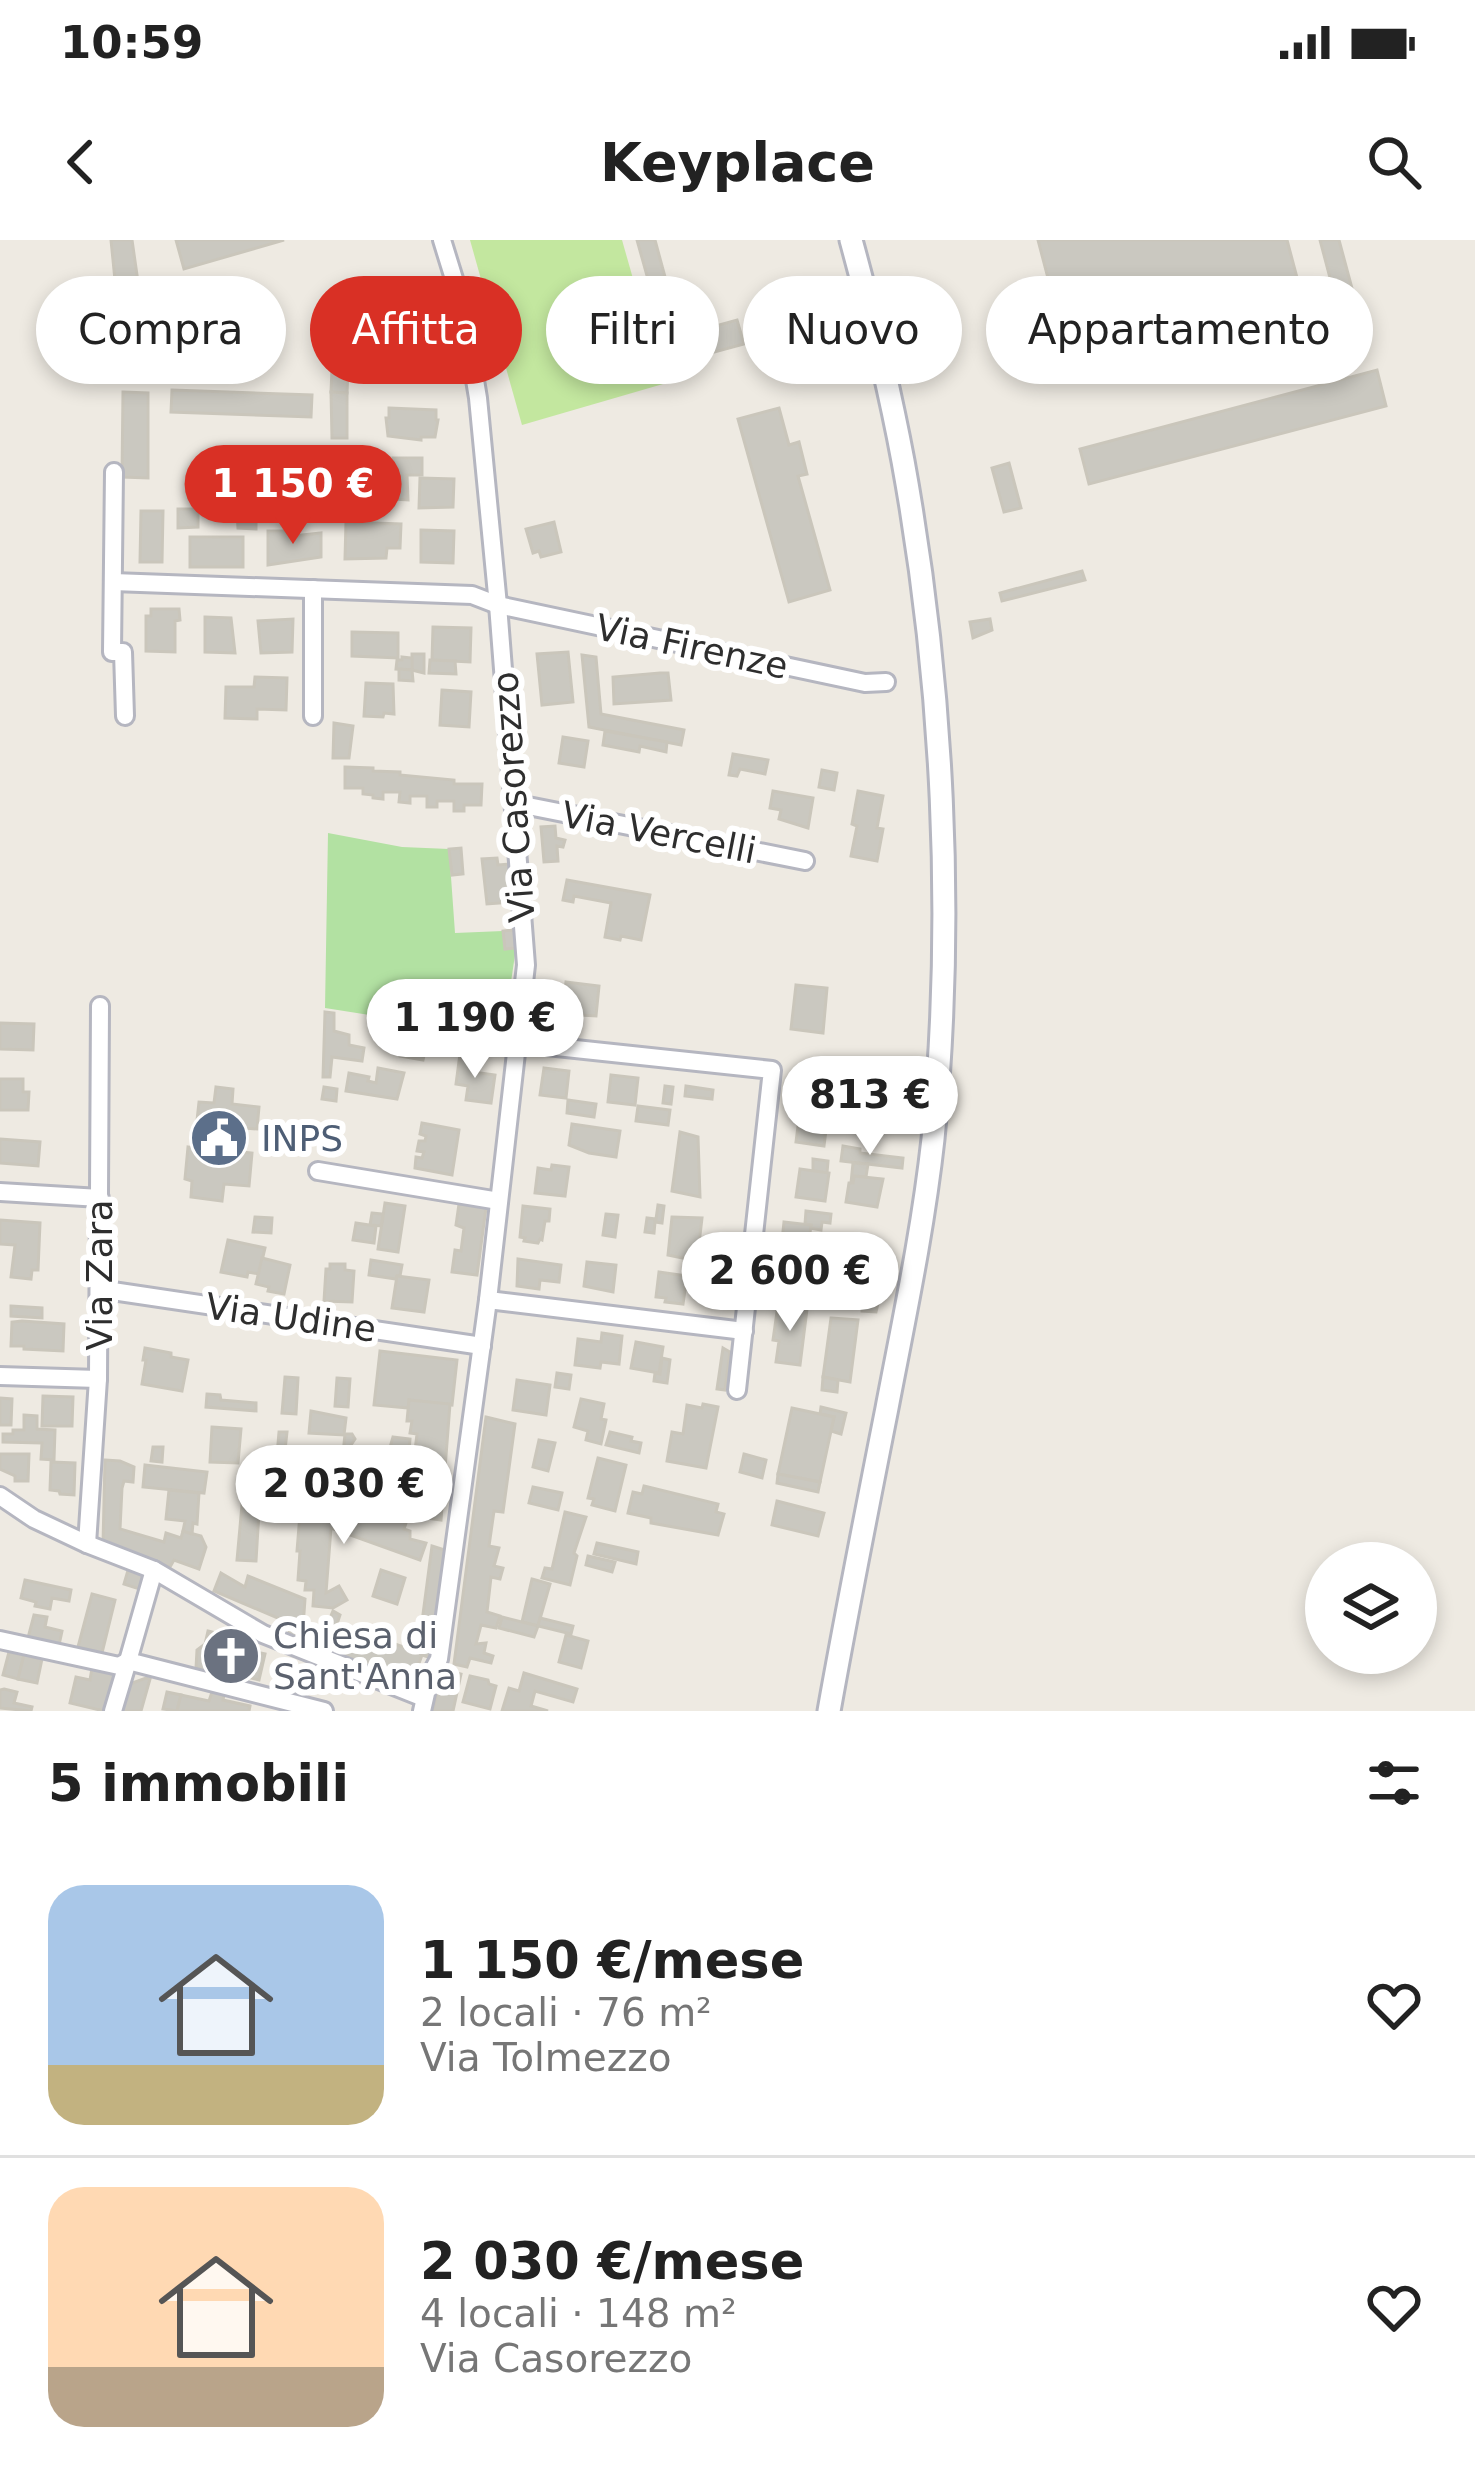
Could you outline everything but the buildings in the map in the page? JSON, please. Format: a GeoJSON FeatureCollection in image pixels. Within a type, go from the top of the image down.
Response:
{"type":"FeatureCollection","features":[{"type":"Feature","properties":{"kind":"street","name":"Via Casorezzo"},"geometry":{"type":"LineString","coordinates":[[423,1704],[440,1658],[526,965],[478,398],[463,308],[442,240]]}},
{"type":"Feature","properties":{"kind":"street"},"geometry":{"type":"LineString","coordinates":[[829,1711],[920,1234],[940,1049],[943,958],[939,772],[922,588],[892,406],[851,240]]}},
{"type":"Feature","properties":{"kind":"street"},"geometry":{"type":"LineString","coordinates":[[114,472],[112,652],[123,652],[125,716]]}},
{"type":"Feature","properties":{"kind":"street","name":"Via Firenze"},"geometry":{"type":"LineString","coordinates":[[113,583],[472,595],[498,605],[865,683],[886,682]]}},
{"type":"Feature","properties":{"kind":"street"},"geometry":{"type":"LineString","coordinates":[[313,589],[313,716]]}},
{"type":"Feature","properties":{"kind":"street","name":"Via Vercelli"},"geometry":{"type":"LineString","coordinates":[[513,803],[805,861]]}},
{"type":"Feature","properties":{"kind":"street","name":"Via Zara"},"geometry":{"type":"LineString","coordinates":[[87,1544],[98,1379],[100,1006]]}},
{"type":"Feature","properties":{"kind":"street"},"geometry":{"type":"LineString","coordinates":[[518,1043],[772,1070],[737,1390]]}},
{"type":"Feature","properties":{"kind":"street"},"geometry":{"type":"LineString","coordinates":[[318,1172],[499,1201]]}},
{"type":"Feature","properties":{"kind":"street"},"geometry":{"type":"LineString","coordinates":[[0,1192],[100,1198]]}},
{"type":"Feature","properties":{"kind":"street","name":"Via Udine"},"geometry":{"type":"LineString","coordinates":[[99,1289],[482,1346]]}},
{"type":"Feature","properties":{"kind":"street"},"geometry":{"type":"LineString","coordinates":[[488,1300],[744,1330]]}},
{"type":"Feature","properties":{"kind":"street"},"geometry":{"type":"LineString","coordinates":[[0,1376],[98,1379]]}},
{"type":"Feature","properties":{"kind":"street"},"geometry":{"type":"LineString","coordinates":[[0,1496],[34,1519],[154,1570],[263,1634],[423,1704]]}},
{"type":"Feature","properties":{"kind":"street"},"geometry":{"type":"LineString","coordinates":[[113,1711],[154,1570]]}},
{"type":"Feature","properties":{"kind":"street"},"geometry":{"type":"LineString","coordinates":[[0,1640],[119,1666],[128,1661],[324,1711]]}},
{"type":"Feature","properties":{"kind":"green space"},"geometry":{"type":"Polygon","coordinates":[[[470,240],[622,240],[632,276],[546,276],[546,384],[663,384],[522,425],[510,384],[522,384],[522,276],[480,276],[470,240]]]}},
{"type":"Feature","properties":{"kind":"green space"},"geometry":{"type":"Polygon","coordinates":[[[328,833],[402,847],[449,849],[455,933],[503,931],[505,949],[516,948],[503,1036],[325,1008],[328,833]]]}},
{"type":"Feature","properties":{"kind":"place","name":"INPS"},"geometry":{"type":"Point","coordinates":[219,1138]}},
{"type":"Feature","properties":{"kind":"place","name":"Chiesa di Sant'Anna"},"geometry":{"type":"Point","coordinates":[231,1656]}}]}
